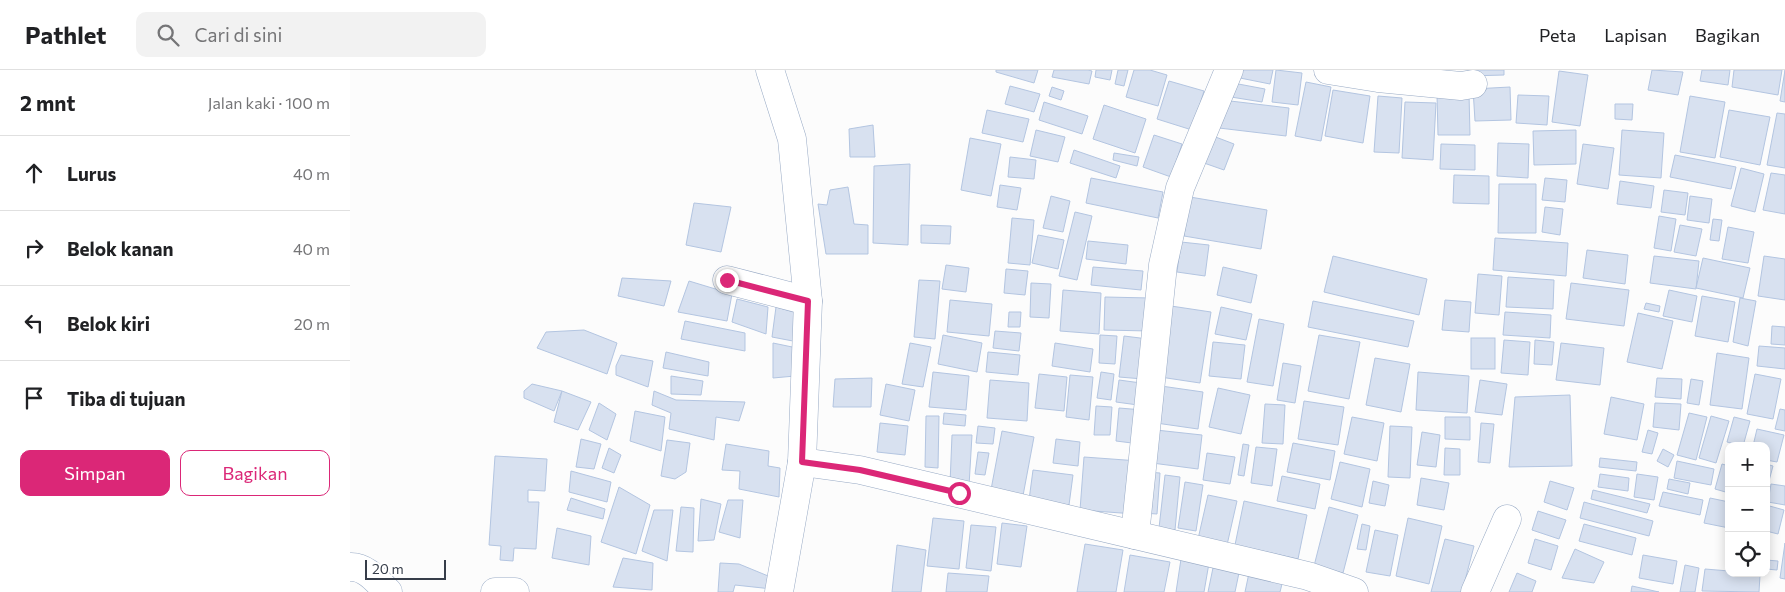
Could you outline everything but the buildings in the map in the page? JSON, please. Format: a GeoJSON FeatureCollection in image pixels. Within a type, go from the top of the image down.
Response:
{"type":"FeatureCollection","features":[{"type":"Feature","properties":{"kind":"street"},"geometry":{"type":"LineString","coordinates":[[770,70],[792,139],[808,301],[802,462],[779,592]]}},
{"type":"Feature","properties":{"kind":"street"},"geometry":{"type":"LineString","coordinates":[[1135,535],[1163,265],[1180,188],[1229,70]]}},
{"type":"Feature","properties":{"kind":"street"},"geometry":{"type":"LineString","coordinates":[[1328,70],[1378,78],[1461,86],[1473,84]]}},
{"type":"Feature","properties":{"kind":"street"},"geometry":{"type":"LineString","coordinates":[[727,280],[808,301]]}},
{"type":"Feature","properties":{"kind":"street"},"geometry":{"type":"LineString","coordinates":[[802,462],[860,470],[1308,576],[1354,592]]}},
{"type":"Feature","properties":{"kind":"street"},"geometry":{"type":"LineString","coordinates":[[1475,592],[1507,519]]}},
{"type":"Feature","properties":{"kind":"street"},"geometry":{"type":"LineString","coordinates":[[350,567],[356,566],[370,574],[388,592]]}},
{"type":"Feature","properties":{"kind":"street"},"geometry":{"type":"LineString","coordinates":[[495,592],[515,592]]}},
{"type":"Feature","properties":{"kind":"route"},"geometry":{"type":"LineString","coordinates":[[727,280],[808,301],[802,462],[860,470],[959,493]]}}]}
